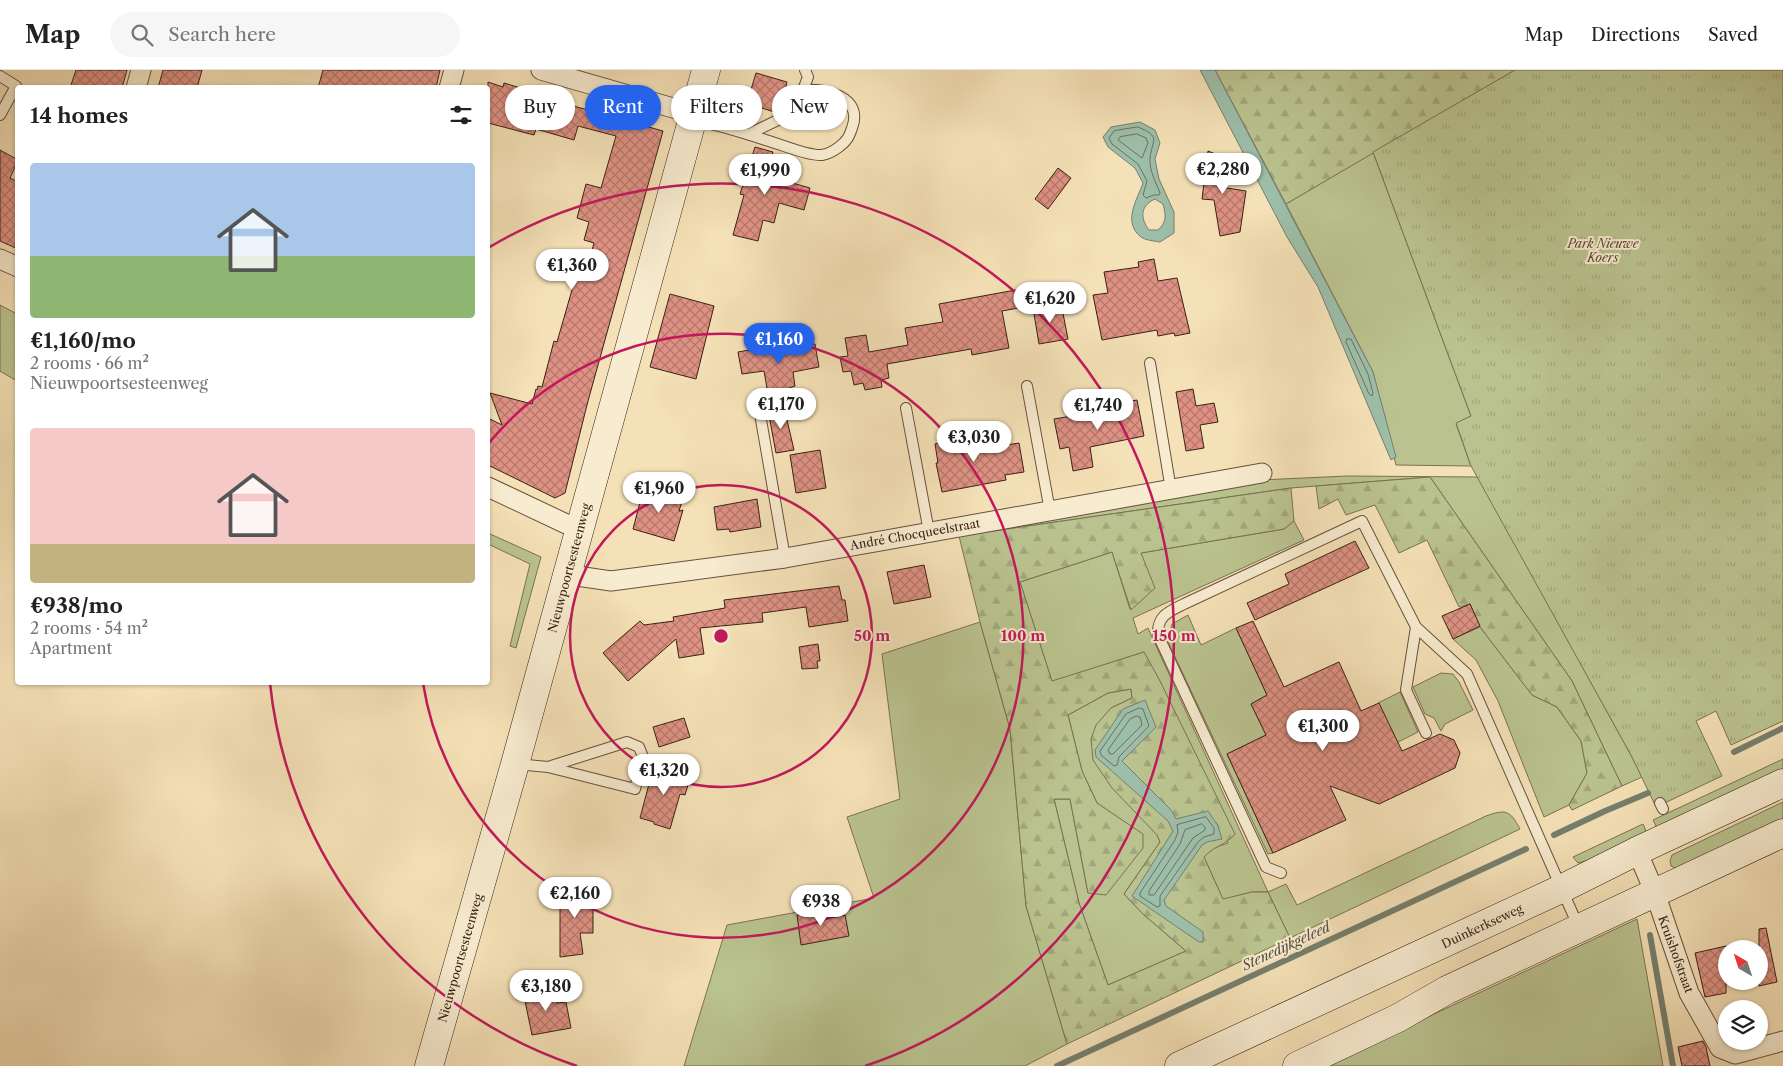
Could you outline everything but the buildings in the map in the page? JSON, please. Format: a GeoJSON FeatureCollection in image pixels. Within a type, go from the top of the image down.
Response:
{"type":"FeatureCollection","features":[{"type":"Feature","properties":{"kind":"main road","name":"Nieuwpoortsesteenweg"},"geometry":{"type":"LineString","coordinates":[[702,85],[706,70]]}},
{"type":"Feature","properties":{"kind":"main road","name":"Nieuwpoortsesteenweg"},"geometry":{"type":"LineString","coordinates":[[430,1066],[689,130]]}},
{"type":"Feature","properties":{"kind":"main road","name":"Duinkerkseweg"},"geometry":{"type":"LineString","coordinates":[[1179,1066],[1561,889],[1637,851],[1783,783]]}},
{"type":"Feature","properties":{"kind":"main road"},"geometry":{"type":"LineString","coordinates":[[1297,1066],[1398,1018],[1447,990],[1783,833]]}},
{"type":"Feature","properties":{"kind":"street"},"geometry":{"type":"LineString","coordinates":[[137,85],[141,70]]}},
{"type":"Feature","properties":{"kind":"street"},"geometry":{"type":"LineString","coordinates":[[450,85],[454,70]]}},
{"type":"Feature","properties":{"kind":"street"},"geometry":{"type":"LineString","coordinates":[[541,70],[671,110]]}},
{"type":"Feature","properties":{"kind":"street"},"geometry":{"type":"LineString","coordinates":[[0,259],[15,266]]}},
{"type":"Feature","properties":{"kind":"street","name":"André Chocqueelstraat"},"geometry":{"type":"LineString","coordinates":[[568,573],[610,582],[785,558],[1262,474]]}},
{"type":"Feature","properties":{"kind":"street"},"geometry":{"type":"LineString","coordinates":[[490,489],[579,530]]}},
{"type":"Feature","properties":{"kind":"street","name":"Kruishofstraat"},"geometry":{"type":"LineString","coordinates":[[1637,851],[1655,893],[1689,993],[1720,1048],[1735,1054],[1783,1041]]}},
{"type":"Feature","properties":{"kind":"lane"},"geometry":{"type":"LineString","coordinates":[[805,70],[808,77],[805,85]]}},
{"type":"Feature","properties":{"kind":"lane"},"geometry":{"type":"LineString","coordinates":[[0,76],[15,85]]}},
{"type":"Feature","properties":{"kind":"lane"},"geometry":{"type":"LineString","coordinates":[[0,115],[15,88]]}},
{"type":"Feature","properties":{"kind":"lane"},"geometry":{"type":"LineString","coordinates":[[736,130],[799,150],[822,155],[834,151],[847,141],[854,123],[852,110],[847,102]]}},
{"type":"Feature","properties":{"kind":"lane"},"geometry":{"type":"LineString","coordinates":[[749,134],[772,123]]}},
{"type":"Feature","properties":{"kind":"lane"},"geometry":{"type":"LineString","coordinates":[[1150,363],[1171,490]]}},
{"type":"Feature","properties":{"kind":"lane"},"geometry":{"type":"LineString","coordinates":[[1027,386],[1050,511]]}},
{"type":"Feature","properties":{"kind":"lane"},"geometry":{"type":"LineString","coordinates":[[906,408],[929,532]]}},
{"type":"Feature","properties":{"kind":"lane"},"geometry":{"type":"LineString","coordinates":[[760,414],[785,558]]}},
{"type":"Feature","properties":{"kind":"lane"},"geometry":{"type":"LineString","coordinates":[[1281,873],[1266,867],[1158,635],[1158,626],[1160,620],[1167,613],[1184,604],[1362,521],[1416,626],[1467,674],[1580,929]]}},
{"type":"Feature","properties":{"kind":"lane"},"geometry":{"type":"LineString","coordinates":[[1416,626],[1406,690],[1426,733]]}},
{"type":"Feature","properties":{"kind":"lane"},"geometry":{"type":"LineString","coordinates":[[515,764],[548,767],[635,789],[643,757],[639,747],[626,742],[548,767]]}},
{"type":"Feature","properties":{"kind":"green space"},"geometry":{"type":"Polygon","coordinates":[[[1215,70],[1515,70],[1286,204],[1215,70]]]}},
{"type":"Feature","properties":{"kind":"green space","name":"Park Nieuwe Koers"},"geometry":{"type":"Polygon","coordinates":[[[1515,70],[1783,70],[1783,721],[1731,745],[1716,711],[1696,721],[1722,776],[1656,807],[1632,757],[1471,466],[1456,423],[1471,416],[1373,152],[1515,70]]]}},
{"type":"Feature","properties":{"kind":"green space"},"geometry":{"type":"Polygon","coordinates":[[[1373,152],[1471,416],[1456,424],[1471,466],[1396,465],[1373,372],[1286,204],[1373,152]]]}},
{"type":"Feature","properties":{"kind":"green space"},"geometry":{"type":"Polygon","coordinates":[[[0,305],[15,313],[15,380],[0,371],[0,305]]]}},
{"type":"Feature","properties":{"kind":"green space"},"geometry":{"type":"Polygon","coordinates":[[[1347,476],[1478,477],[1642,777],[1622,786],[1572,681],[1430,477],[1291,488],[959,536],[1260,480],[1347,476]]]}},
{"type":"Feature","properties":{"kind":"green space"},"geometry":{"type":"Polygon","coordinates":[[[1430,477],[1572,681],[1622,786],[1572,810],[1569,805],[1587,773],[1581,741],[1557,707],[1532,695],[1480,627],[1470,604],[1459,607],[1427,540],[1399,553],[1375,505],[1346,515],[1338,499],[1319,509],[1316,486],[1430,477]]]}},
{"type":"Feature","properties":{"kind":"green space"},"geometry":{"type":"Polygon","coordinates":[[[1291,488],[1294,521],[1284,529],[1141,553],[1155,588],[1131,610],[1112,552],[1020,582],[1052,681],[1144,652],[1235,834],[1204,857],[1223,899],[1252,892],[1268,892],[1290,938],[1067,1044],[1026,906],[1010,729],[980,622],[959,536],[1291,488]],[[1131,689],[1108,693],[1068,715],[1082,771],[1097,803],[1143,834],[1143,848],[1106,895],[1088,893],[1070,799],[1054,799],[1079,903],[1108,985],[1186,951],[1143,914],[1124,894],[1160,842],[1157,835],[1112,788],[1093,760],[1091,739],[1096,725],[1111,708],[1132,698],[1131,689]]]}},
{"type":"Feature","properties":{"kind":"green space"},"geometry":{"type":"Polygon","coordinates":[[[1294,521],[1304,540],[1133,618],[1138,634],[1148,628],[1268,892],[1252,892],[1223,900],[1204,857],[1211,849],[1228,843],[1144,652],[1052,682],[1020,582],[1112,552],[1130,609],[1141,553],[1284,529],[1294,521]]]}},
{"type":"Feature","properties":{"kind":"green space"},"geometry":{"type":"Polygon","coordinates":[[[490,534],[541,557],[516,648],[510,646],[530,564],[490,545],[490,534]]]}},
{"type":"Feature","properties":{"kind":"green space"},"geometry":{"type":"Polygon","coordinates":[[[1188,615],[1201,645],[1236,628],[1267,695],[1251,704],[1266,735],[1227,754],[1273,853],[1268,854],[1168,642],[1172,624],[1188,615]]]}},
{"type":"Feature","properties":{"kind":"green space"},"geometry":{"type":"Polygon","coordinates":[[[980,622],[1010,729],[1026,906],[1067,1044],[1025,1066],[684,1066],[727,925],[874,898],[847,817],[900,799],[882,654],[980,622]]]}},
{"type":"Feature","properties":{"kind":"green space"},"geometry":{"type":"Polygon","coordinates":[[[1480,627],[1532,695],[1557,707],[1581,741],[1587,773],[1569,805],[1544,817],[1498,701],[1476,660],[1453,639],[1480,627]]]}},
{"type":"Feature","properties":{"kind":"green space"},"geometry":{"type":"Polygon","coordinates":[[[1441,673],[1453,674],[1473,710],[1445,724],[1441,731],[1434,718],[1425,714],[1413,687],[1441,673]]]}},
{"type":"Feature","properties":{"kind":"green space"},"geometry":{"type":"Polygon","coordinates":[[[1131,689],[1132,698],[1111,708],[1160,842],[1124,894],[1143,914],[1186,951],[1108,985],[1079,903],[1054,799],[1070,799],[1088,893],[1143,835],[1097,803],[1082,771],[1068,715],[1108,693],[1131,689]]]}},
{"type":"Feature","properties":{"kind":"green space"},"geometry":{"type":"Polygon","coordinates":[[[1400,692],[1418,732],[1396,743],[1378,703],[1400,692]]]}},
{"type":"Feature","properties":{"kind":"green space"},"geometry":{"type":"Polygon","coordinates":[[[1783,759],[1783,769],[1657,828],[1653,820],[1783,759]]]}},
{"type":"Feature","properties":{"kind":"green space"},"geometry":{"type":"Polygon","coordinates":[[[1783,802],[1783,819],[1678,869],[1671,866],[1672,855],[1783,802]]]}},
{"type":"Feature","properties":{"kind":"green space"},"geometry":{"type":"Polygon","coordinates":[[[1498,812],[1510,815],[1520,829],[1290,938],[1268,892],[1286,884],[1297,905],[1498,812]]]}},
{"type":"Feature","properties":{"kind":"green space"},"geometry":{"type":"Polygon","coordinates":[[[1643,824],[1647,833],[1589,860],[1578,863],[1573,857],[1643,824]]]}},
{"type":"Feature","properties":{"kind":"green space"},"geometry":{"type":"Polygon","coordinates":[[[1637,919],[1663,1066],[1323,1066],[1637,919]]]}},
{"type":"Feature","properties":{"kind":"water"},"geometry":{"type":"Polygon","coordinates":[[[1200,70],[1215,70],[1373,372],[1396,457],[1391,460],[1318,287],[1287,237],[1200,70]]]}},
{"type":"Feature","properties":{"kind":"water"},"geometry":{"type":"Polygon","coordinates":[[[1140,122],[1155,130],[1160,143],[1155,159],[1159,179],[1174,212],[1174,233],[1160,242],[1141,237],[1132,225],[1133,211],[1143,183],[1135,168],[1108,147],[1103,137],[1111,127],[1140,122]],[[1155,199],[1146,205],[1143,217],[1149,230],[1158,230],[1163,224],[1165,215],[1163,204],[1155,199]]]}},
{"type":"Feature","properties":{"kind":"water"},"geometry":{"type":"Polygon","coordinates":[[[1145,700],[1156,727],[1122,761],[1172,811],[1176,819],[1208,811],[1218,826],[1222,839],[1202,845],[1164,900],[1166,906],[1203,932],[1203,942],[1199,942],[1132,896],[1173,831],[1168,821],[1096,757],[1095,750],[1123,709],[1145,700]]]}},
{"type":"Feature","properties":{"kind":"waterway","name":"Stenedijkgeleed"},"geometry":{"type":"LineString","coordinates":[[1734,752],[1783,728]]}},
{"type":"Feature","properties":{"kind":"waterway","name":"Stenedijkgeleed"},"geometry":{"type":"LineString","coordinates":[[1554,835],[1648,793]]}},
{"type":"Feature","properties":{"kind":"waterway","name":"Stenedijkgeleed"},"geometry":{"type":"LineString","coordinates":[[1057,1066],[1526,849]]}},
{"type":"Feature","properties":{"kind":"waterway"},"geometry":{"type":"LineString","coordinates":[[1650,935],[1673,1066]]}}]}
